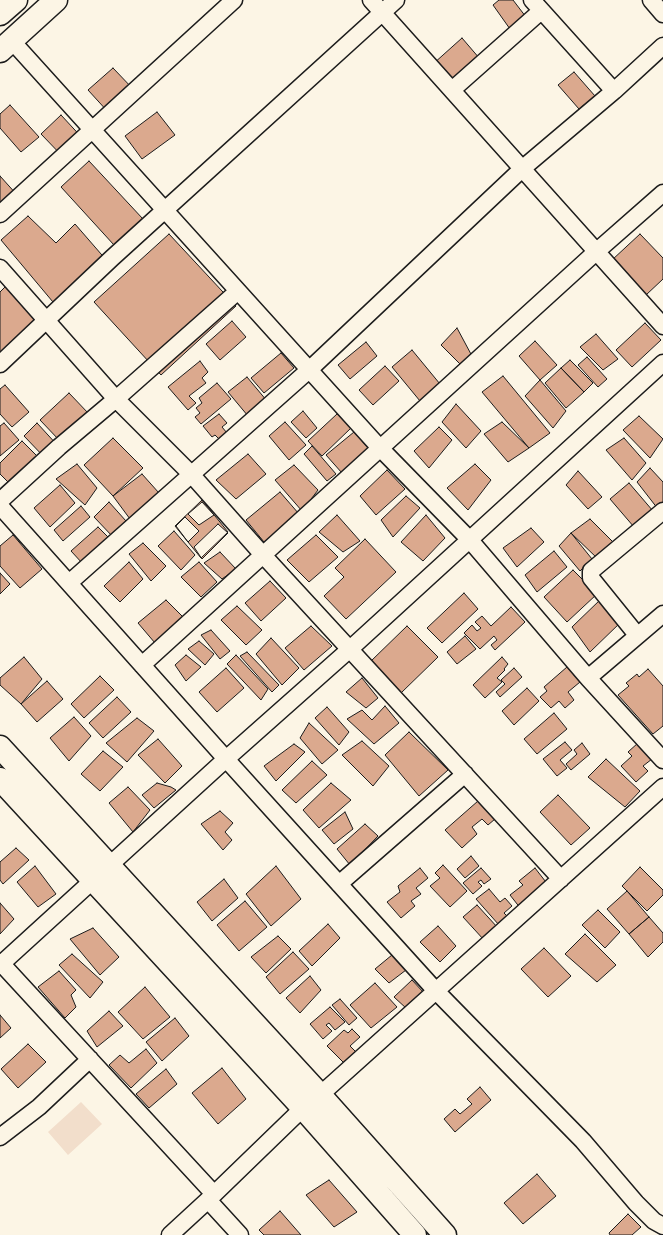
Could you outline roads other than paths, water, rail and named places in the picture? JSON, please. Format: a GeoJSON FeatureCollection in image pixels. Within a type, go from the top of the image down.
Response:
{"type":"FeatureCollection","features":[{"type":"Feature","properties":{"kind":"street"},"geometry":{"type":"LineString","coordinates":[[0,14],[16,0]]}},
{"type":"Feature","properties":{"kind":"street"},"geometry":{"type":"LineString","coordinates":[[56,0],[6,46],[92,129],[380,448],[469,539],[588,678],[663,760]]}},
{"type":"Feature","properties":{"kind":"street"},"geometry":{"type":"LineString","coordinates":[[0,214],[234,0]]}},
{"type":"Feature","properties":{"kind":"street"},"geometry":{"type":"LineString","coordinates":[[371,0],[663,326]]}},
{"type":"Feature","properties":{"kind":"street"},"geometry":{"type":"LineString","coordinates":[[0,364],[112,258],[396,0]]}},
{"type":"Feature","properties":{"kind":"street"},"geometry":{"type":"LineString","coordinates":[[651,0],[663,14]]}},
{"type":"Feature","properties":{"kind":"street"},"geometry":{"type":"LineString","coordinates":[[452,90],[536,5],[614,91]]}},
{"type":"Feature","properties":{"kind":"street"},"geometry":{"type":"LineString","coordinates":[[69,584],[309,370],[523,168],[614,91],[663,46]]}},
{"type":"Feature","properties":{"kind":"street"},"geometry":{"type":"LineString","coordinates":[[142,665],[597,251],[663,193]]}},
{"type":"Feature","properties":{"kind":"street"},"geometry":{"type":"LineString","coordinates":[[0,268],[116,399],[191,474],[263,555],[561,879]]}},
{"type":"Feature","properties":{"kind":"street"},"geometry":{"type":"LineString","coordinates":[[0,501],[59,447],[116,399],[238,291]]}},
{"type":"Feature","properties":{"kind":"street"},"geometry":{"type":"LineString","coordinates":[[240,1235],[211,1197],[90,1059],[1,963],[350,649],[663,363]]}},
{"type":"Feature","properties":{"kind":"street"},"geometry":{"type":"LineString","coordinates":[[0,506],[436,991],[583,1141],[636,1204],[654,1221],[663,1226]]}},
{"type":"Feature","properties":{"kind":"street"},"geometry":{"type":"LineString","coordinates":[[637,636],[591,578],[591,571],[663,510]]}},
{"type":"Feature","properties":{"kind":"street"},"geometry":{"type":"LineString","coordinates":[[588,678],[663,614]]}},
{"type":"Feature","properties":{"kind":"street"},"geometry":{"type":"LineString","coordinates":[[0,746],[320,1095],[445,1235]]}},
{"type":"Feature","properties":{"kind":"street"},"geometry":{"type":"LineString","coordinates":[[339,884],[465,774]]}},
{"type":"Feature","properties":{"kind":"street"},"geometry":{"type":"LineString","coordinates":[[0,780],[303,1108],[415,1235]]}},
{"type":"Feature","properties":{"kind":"street"},"geometry":{"type":"LineString","coordinates":[[170,1235],[303,1108],[320,1095],[663,787]]}},
{"type":"Feature","properties":{"kind":"street"},"geometry":{"type":"LineString","coordinates":[[0,1137],[39,1107],[90,1059]]}}]}
